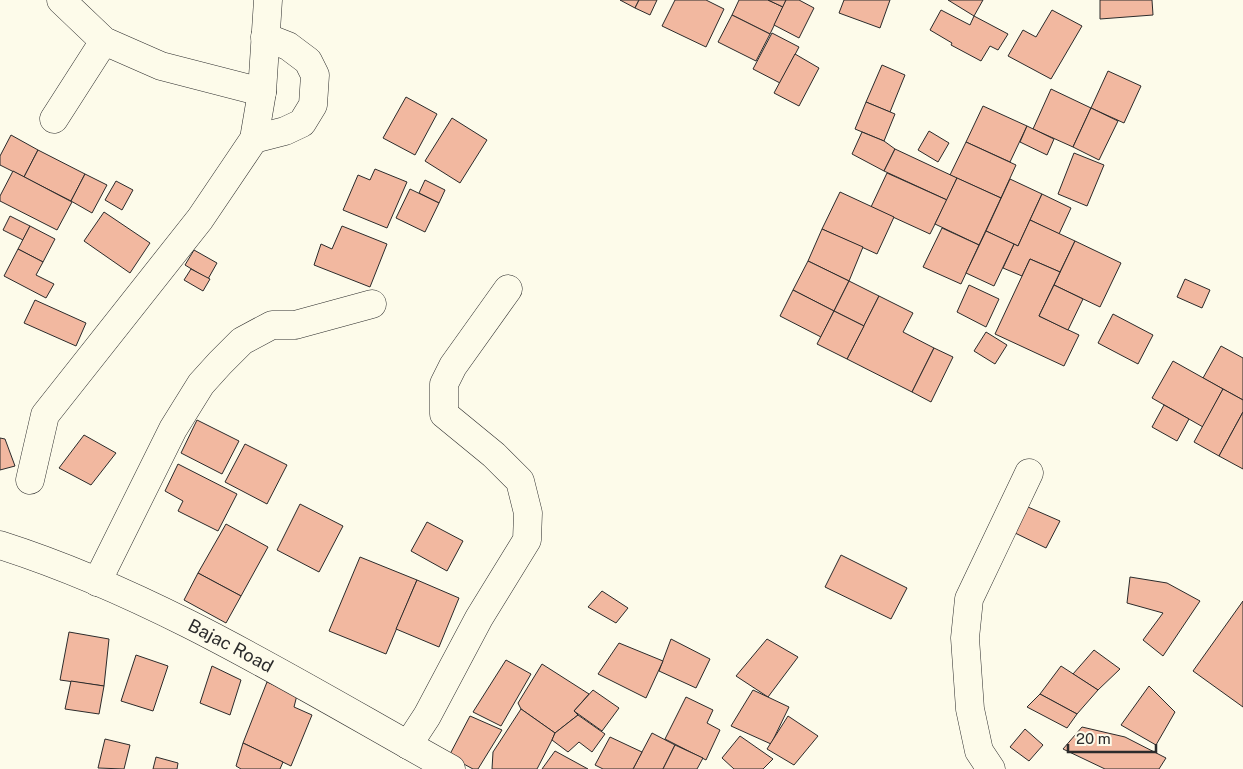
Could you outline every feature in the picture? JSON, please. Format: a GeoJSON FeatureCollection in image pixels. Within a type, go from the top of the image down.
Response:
{"type":"FeatureCollection","features":[{"type":"Feature","properties":{"kind":"street"},"geometry":{"type":"LineString","coordinates":[[61,0],[104,41],[161,66],[262,92]]}},
{"type":"Feature","properties":{"kind":"street"},"geometry":{"type":"LineString","coordinates":[[30,480],[45,415],[200,219],[254,139],[262,92],[268,0]]}},
{"type":"Feature","properties":{"kind":"street"},"geometry":{"type":"LineString","coordinates":[[254,139],[285,131],[302,123],[313,105],[315,75],[308,61],[288,46],[265,37]]}},
{"type":"Feature","properties":{"kind":"street"},"geometry":{"type":"LineString","coordinates":[[54,119],[104,41]]}},
{"type":"Feature","properties":{"kind":"street"},"geometry":{"type":"LineString","coordinates":[[408,745],[427,716],[479,618],[527,540],[528,513],[520,481],[494,455],[444,414],[444,384],[453,366],[508,289]]}},
{"type":"Feature","properties":{"kind":"street"},"geometry":{"type":"LineString","coordinates":[[97,582],[172,429],[201,384],[220,363],[242,342],[272,325],[295,325],[372,304]]}},
{"type":"Feature","properties":{"kind":"street"},"geometry":{"type":"LineString","coordinates":[[991,769],[979,751],[970,709],[965,638],[969,599],[1030,473]]}},
{"type":"Feature","properties":{"kind":"street","name":"Bajac Road"},"geometry":{"type":"LineString","coordinates":[[0,545],[52,562],[203,631],[451,769]]}},
{"type":"Feature","properties":{"kind":"building"},"geometry":{"type":"Polygon","coordinates":[[[620,0],[639,0],[635,8],[620,0]]]}},
{"type":"Feature","properties":{"kind":"building"},"geometry":{"type":"Polygon","coordinates":[[[639,0],[657,0],[650,15],[635,8],[639,0]]]}},
{"type":"Feature","properties":{"kind":"building"},"geometry":{"type":"Polygon","coordinates":[[[675,0],[706,0],[724,9],[706,47],[662,26],[675,0]]]}},
{"type":"Feature","properties":{"kind":"building"},"geometry":{"type":"Polygon","coordinates":[[[739,0],[768,0],[783,7],[770,34],[732,15],[739,0]]]}},
{"type":"Feature","properties":{"kind":"building"},"geometry":{"type":"Polygon","coordinates":[[[768,0],[786,0],[783,7],[768,0]]]}},
{"type":"Feature","properties":{"kind":"building"},"geometry":{"type":"Polygon","coordinates":[[[786,0],[799,0],[814,8],[799,38],[774,25],[786,0]]]}},
{"type":"Feature","properties":{"kind":"building"},"geometry":{"type":"Polygon","coordinates":[[[844,0],[890,0],[880,28],[839,13],[844,0]]]}},
{"type":"Feature","properties":{"kind":"building"},"geometry":{"type":"Polygon","coordinates":[[[948,0],[983,0],[974,16],[948,0]]]}},
{"type":"Feature","properties":{"kind":"building"},"geometry":{"type":"Polygon","coordinates":[[[1100,0],[1152,0],[1153,15],[1100,19],[1100,0]]]}},
{"type":"Feature","properties":{"kind":"building"},"geometry":{"type":"Polygon","coordinates":[[[941,10],[970,25],[974,16],[1008,34],[998,50],[990,46],[981,61],[951,45],[952,43],[930,30],[941,10]]]}},
{"type":"Feature","properties":{"kind":"building"},"geometry":{"type":"Polygon","coordinates":[[[1052,10],[1082,26],[1051,79],[1008,56],[1023,30],[1036,37],[1052,10]]]}},
{"type":"Feature","properties":{"kind":"building"},"geometry":{"type":"Polygon","coordinates":[[[732,15],[770,34],[756,61],[718,42],[732,15]]]}},
{"type":"Feature","properties":{"kind":"building"},"geometry":{"type":"Polygon","coordinates":[[[772,33],[799,47],[780,83],[753,69],[772,33]]]}},
{"type":"Feature","properties":{"kind":"building"},"geometry":{"type":"Polygon","coordinates":[[[795,54],[819,68],[799,106],[774,93],[795,54]]]}},
{"type":"Feature","properties":{"kind":"building"},"geometry":{"type":"Polygon","coordinates":[[[882,65],[905,75],[890,112],[866,102],[882,65]]]}},
{"type":"Feature","properties":{"kind":"building"},"geometry":{"type":"Polygon","coordinates":[[[1108,71],[1141,86],[1124,123],[1091,108],[1108,71]]]}},
{"type":"Feature","properties":{"kind":"building"},"geometry":{"type":"Polygon","coordinates":[[[1051,89],[1091,108],[1073,147],[1033,129],[1051,89]]]}},
{"type":"Feature","properties":{"kind":"building"},"geometry":{"type":"Polygon","coordinates":[[[406,97],[437,114],[415,155],[383,138],[406,97]]]}},
{"type":"Feature","properties":{"kind":"building"},"geometry":{"type":"Polygon","coordinates":[[[866,102],[895,114],[884,141],[855,129],[866,102]]]}},
{"type":"Feature","properties":{"kind":"building"},"geometry":{"type":"Polygon","coordinates":[[[983,106],[1027,126],[1010,162],[966,142],[983,106]]]}},
{"type":"Feature","properties":{"kind":"building"},"geometry":{"type":"Polygon","coordinates":[[[1091,108],[1118,121],[1099,160],[1073,147],[1091,108]]]}},
{"type":"Feature","properties":{"kind":"building"},"geometry":{"type":"Polygon","coordinates":[[[452,118],[487,140],[460,183],[425,161],[452,118]]]}},
{"type":"Feature","properties":{"kind":"building"},"geometry":{"type":"Polygon","coordinates":[[[1027,126],[1054,139],[1047,155],[1020,142],[1027,126]]]}},
{"type":"Feature","properties":{"kind":"building"},"geometry":{"type":"Polygon","coordinates":[[[929,131],[949,143],[938,162],[918,150],[929,131]]]}},
{"type":"Feature","properties":{"kind":"building"},"geometry":{"type":"Polygon","coordinates":[[[862,132],[884,141],[895,149],[884,171],[852,154],[862,132]]]}},
{"type":"Feature","properties":{"kind":"building"},"geometry":{"type":"Polygon","coordinates":[[[11,135],[38,150],[24,177],[0,165],[0,156],[11,135]]]}},
{"type":"Feature","properties":{"kind":"building"},"geometry":{"type":"Polygon","coordinates":[[[966,142],[1016,165],[1001,198],[950,175],[966,142]]]}},
{"type":"Feature","properties":{"kind":"building"},"geometry":{"type":"Polygon","coordinates":[[[895,149],[957,178],[947,200],[884,171],[895,149]]]}},
{"type":"Feature","properties":{"kind":"building"},"geometry":{"type":"Polygon","coordinates":[[[38,150],[85,174],[71,201],[24,177],[38,150]]]}},
{"type":"Feature","properties":{"kind":"building"},"geometry":{"type":"Polygon","coordinates":[[[1074,153],[1104,165],[1087,206],[1058,194],[1074,153]]]}},
{"type":"Feature","properties":{"kind":"building"},"geometry":{"type":"Polygon","coordinates":[[[375,169],[407,182],[387,228],[343,210],[358,175],[370,180],[375,169]]]}},
{"type":"Feature","properties":{"kind":"building"},"geometry":{"type":"Polygon","coordinates":[[[13,171],[72,202],[57,230],[0,201],[0,196],[13,171]]]}},
{"type":"Feature","properties":{"kind":"building"},"geometry":{"type":"Polygon","coordinates":[[[887,173],[947,200],[930,234],[871,207],[887,173]]]}},
{"type":"Feature","properties":{"kind":"building"},"geometry":{"type":"Polygon","coordinates":[[[85,174],[107,185],[92,213],[71,201],[85,174]]]}},
{"type":"Feature","properties":{"kind":"building"},"geometry":{"type":"Polygon","coordinates":[[[957,178],[1001,198],[979,245],[935,224],[957,178]]]}},
{"type":"Feature","properties":{"kind":"building"},"geometry":{"type":"Polygon","coordinates":[[[1010,179],[1042,194],[1018,246],[986,231],[1010,179]]]}},
{"type":"Feature","properties":{"kind":"building"},"geometry":{"type":"Polygon","coordinates":[[[425,180],[445,190],[439,203],[419,193],[425,180]]]}},
{"type":"Feature","properties":{"kind":"building"},"geometry":{"type":"Polygon","coordinates":[[[116,181],[133,190],[122,210],[105,200],[116,181]]]}},
{"type":"Feature","properties":{"kind":"building"},"geometry":{"type":"Polygon","coordinates":[[[410,189],[439,203],[425,232],[396,218],[410,189]]]}},
{"type":"Feature","properties":{"kind":"building"},"geometry":{"type":"Polygon","coordinates":[[[840,192],[894,217],[877,254],[822,229],[840,192]]]}},
{"type":"Feature","properties":{"kind":"building"},"geometry":{"type":"Polygon","coordinates":[[[1042,194],[1071,208],[1059,234],[1030,220],[1042,194]]]}},
{"type":"Feature","properties":{"kind":"building"},"geometry":{"type":"Polygon","coordinates":[[[104,212],[150,243],[130,273],[84,241],[104,212]]]}},
{"type":"Feature","properties":{"kind":"building"},"geometry":{"type":"Polygon","coordinates":[[[10,216],[30,226],[23,240],[3,230],[10,216]]]}},
{"type":"Feature","properties":{"kind":"building"},"geometry":{"type":"Polygon","coordinates":[[[1030,220],[1075,241],[1060,272],[1030,259],[1022,276],[1003,268],[1014,244],[1018,246],[1030,220]]]}},
{"type":"Feature","properties":{"kind":"building"},"geometry":{"type":"Polygon","coordinates":[[[30,226],[55,239],[43,262],[18,249],[30,226]]]}},
{"type":"Feature","properties":{"kind":"building"},"geometry":{"type":"Polygon","coordinates":[[[342,226],[387,244],[370,287],[314,265],[321,244],[332,249],[342,226]]]}},
{"type":"Feature","properties":{"kind":"building"},"geometry":{"type":"Polygon","coordinates":[[[942,228],[979,245],[961,284],[923,267],[942,228]]]}},
{"type":"Feature","properties":{"kind":"building"},"geometry":{"type":"Polygon","coordinates":[[[822,229],[863,247],[849,281],[808,261],[822,229]]]}},
{"type":"Feature","properties":{"kind":"building"},"geometry":{"type":"Polygon","coordinates":[[[986,231],[1014,244],[994,286],[966,273],[986,231]]]}},
{"type":"Feature","properties":{"kind":"building"},"geometry":{"type":"Polygon","coordinates":[[[1075,241],[1121,263],[1100,307],[1054,285],[1075,241]]]}},
{"type":"Feature","properties":{"kind":"building"},"geometry":{"type":"Polygon","coordinates":[[[18,249],[43,262],[36,275],[54,284],[46,298],[4,276],[18,249]]]}},
{"type":"Feature","properties":{"kind":"building"},"geometry":{"type":"Polygon","coordinates":[[[194,250],[217,263],[208,279],[185,265],[194,250]]]}},
{"type":"Feature","properties":{"kind":"building"},"geometry":{"type":"Polygon","coordinates":[[[1030,259],[1060,272],[1039,316],[1079,335],[1064,366],[995,334],[1030,259]]]}},
{"type":"Feature","properties":{"kind":"building"},"geometry":{"type":"Polygon","coordinates":[[[808,261],[849,281],[834,311],[793,290],[808,261]]]}},
{"type":"Feature","properties":{"kind":"building"},"geometry":{"type":"Polygon","coordinates":[[[191,269],[210,279],[203,291],[184,280],[191,269]]]}},
{"type":"Feature","properties":{"kind":"building"},"geometry":{"type":"Polygon","coordinates":[[[1185,279],[1210,290],[1202,308],[1177,297],[1185,279]]]}},
{"type":"Feature","properties":{"kind":"building"},"geometry":{"type":"Polygon","coordinates":[[[849,281],[879,296],[864,326],[834,311],[849,281]]]}},
{"type":"Feature","properties":{"kind":"building"},"geometry":{"type":"Polygon","coordinates":[[[969,285],[999,299],[986,327],[957,312],[969,285]]]}},
{"type":"Feature","properties":{"kind":"building"},"geometry":{"type":"Polygon","coordinates":[[[1054,285],[1083,299],[1068,330],[1039,316],[1054,285]]]}},
{"type":"Feature","properties":{"kind":"building"},"geometry":{"type":"Polygon","coordinates":[[[793,290],[834,311],[821,337],[780,316],[793,290]]]}},
{"type":"Feature","properties":{"kind":"building"},"geometry":{"type":"Polygon","coordinates":[[[879,296],[913,313],[903,332],[934,348],[912,392],[847,359],[879,296]]]}},
{"type":"Feature","properties":{"kind":"building"},"geometry":{"type":"Polygon","coordinates":[[[35,300],[86,323],[76,346],[24,323],[35,300]]]}},
{"type":"Feature","properties":{"kind":"building"},"geometry":{"type":"Polygon","coordinates":[[[834,311],[864,326],[847,359],[817,344],[834,311]]]}},
{"type":"Feature","properties":{"kind":"building"},"geometry":{"type":"Polygon","coordinates":[[[1113,314],[1153,335],[1138,364],[1098,343],[1113,314]]]}},
{"type":"Feature","properties":{"kind":"building"},"geometry":{"type":"Polygon","coordinates":[[[986,332],[1007,345],[995,364],[974,351],[986,332]]]}},
{"type":"Feature","properties":{"kind":"building"},"geometry":{"type":"Polygon","coordinates":[[[1221,346],[1243,358],[1243,400],[1203,378],[1221,346]]]}},
{"type":"Feature","properties":{"kind":"building"},"geometry":{"type":"Polygon","coordinates":[[[934,348],[953,357],[931,402],[912,392],[934,348]]]}},
{"type":"Feature","properties":{"kind":"building"},"geometry":{"type":"Polygon","coordinates":[[[1173,361],[1223,389],[1203,427],[1152,398],[1173,361]]]}},
{"type":"Feature","properties":{"kind":"building"},"geometry":{"type":"Polygon","coordinates":[[[1223,389],[1243,400],[1243,412],[1219,456],[1194,442],[1223,389]]]}},
{"type":"Feature","properties":{"kind":"building"},"geometry":{"type":"Polygon","coordinates":[[[1164,405],[1189,419],[1177,441],[1152,427],[1164,405]]]}},
{"type":"Feature","properties":{"kind":"building"},"geometry":{"type":"Polygon","coordinates":[[[1243,412],[1243,469],[1219,456],[1243,412]]]}},
{"type":"Feature","properties":{"kind":"building"},"geometry":{"type":"Polygon","coordinates":[[[197,420],[239,441],[222,474],[181,453],[197,420]]]}},
{"type":"Feature","properties":{"kind":"building"},"geometry":{"type":"Polygon","coordinates":[[[84,435],[116,453],[91,485],[59,468],[84,435]]]}},
{"type":"Feature","properties":{"kind":"building"},"geometry":{"type":"Polygon","coordinates":[[[0,438],[5,439],[15,466],[0,470],[0,438]]]}},
{"type":"Feature","properties":{"kind":"building"},"geometry":{"type":"Polygon","coordinates":[[[245,444],[287,465],[267,504],[225,482],[245,444]]]}},
{"type":"Feature","properties":{"kind":"building"},"geometry":{"type":"Polygon","coordinates":[[[178,464],[237,494],[218,531],[178,511],[183,501],[165,491],[178,464]]]}},
{"type":"Feature","properties":{"kind":"building"},"geometry":{"type":"Polygon","coordinates":[[[300,504],[343,526],[319,572],[277,550],[300,504]]]}},
{"type":"Feature","properties":{"kind":"building"},"geometry":{"type":"Polygon","coordinates":[[[1028,507],[1060,521],[1046,548],[1013,532],[1028,507]]]}},
{"type":"Feature","properties":{"kind":"building"},"geometry":{"type":"Polygon","coordinates":[[[427,522],[463,541],[447,571],[411,551],[427,522]]]}},
{"type":"Feature","properties":{"kind":"building"},"geometry":{"type":"Polygon","coordinates":[[[226,524],[268,547],[241,596],[198,573],[226,524]]]}},
{"type":"Feature","properties":{"kind":"building"},"geometry":{"type":"Polygon","coordinates":[[[841,555],[907,588],[891,619],[825,587],[841,555]]]}},
{"type":"Feature","properties":{"kind":"building"},"geometry":{"type":"Polygon","coordinates":[[[360,557],[417,580],[386,654],[329,631],[360,557]]]}},
{"type":"Feature","properties":{"kind":"building"},"geometry":{"type":"Polygon","coordinates":[[[198,573],[241,596],[226,623],[184,600],[198,573]]]}},
{"type":"Feature","properties":{"kind":"building"},"geometry":{"type":"Polygon","coordinates":[[[1130,577],[1167,583],[1200,601],[1163,656],[1143,640],[1163,613],[1127,603],[1130,577]]]}},
{"type":"Feature","properties":{"kind":"building"},"geometry":{"type":"Polygon","coordinates":[[[417,580],[459,598],[439,647],[396,629],[417,580]]]}},
{"type":"Feature","properties":{"kind":"building"},"geometry":{"type":"Polygon","coordinates":[[[602,591],[628,608],[616,623],[588,607],[602,591]]]}},
{"type":"Feature","properties":{"kind":"building"},"geometry":{"type":"Polygon","coordinates":[[[1243,601],[1243,707],[1193,671],[1243,601]]]}},
{"type":"Feature","properties":{"kind":"building"},"geometry":{"type":"Polygon","coordinates":[[[69,632],[109,639],[104,686],[60,680],[69,632]]]}},
{"type":"Feature","properties":{"kind":"building"},"geometry":{"type":"Polygon","coordinates":[[[671,639],[710,659],[696,688],[659,671],[671,639]]]}},
{"type":"Feature","properties":{"kind":"building"},"geometry":{"type":"Polygon","coordinates":[[[767,639],[798,657],[768,697],[736,676],[767,639]]]}},
{"type":"Feature","properties":{"kind":"building"},"geometry":{"type":"Polygon","coordinates":[[[619,643],[663,661],[646,698],[598,674],[619,643]]]}},
{"type":"Feature","properties":{"kind":"building"},"geometry":{"type":"Polygon","coordinates":[[[1094,650],[1120,669],[1098,690],[1073,674],[1094,650]]]}},
{"type":"Feature","properties":{"kind":"building"},"geometry":{"type":"Polygon","coordinates":[[[136,655],[168,666],[153,711],[121,701],[136,655]]]}},
{"type":"Feature","properties":{"kind":"building"},"geometry":{"type":"Polygon","coordinates":[[[506,660],[531,674],[501,726],[473,712],[506,660]]]}},
{"type":"Feature","properties":{"kind":"building"},"geometry":{"type":"Polygon","coordinates":[[[542,664],[589,694],[574,711],[578,715],[555,733],[521,709],[518,703],[542,664]]]}},
{"type":"Feature","properties":{"kind":"building"},"geometry":{"type":"Polygon","coordinates":[[[212,666],[241,680],[230,715],[200,703],[212,666]]]}},
{"type":"Feature","properties":{"kind":"building"},"geometry":{"type":"Polygon","coordinates":[[[1061,666],[1098,690],[1077,714],[1040,694],[1061,666]]]}},
{"type":"Feature","properties":{"kind":"building"},"geometry":{"type":"Polygon","coordinates":[[[71,681],[104,686],[99,714],[65,709],[71,681]]]}},
{"type":"Feature","properties":{"kind":"building"},"geometry":{"type":"Polygon","coordinates":[[[267,682],[297,695],[294,707],[312,715],[291,766],[243,743],[267,682]]]}},
{"type":"Feature","properties":{"kind":"building"},"geometry":{"type":"Polygon","coordinates":[[[1149,686],[1175,712],[1156,745],[1121,725],[1149,686]]]}},
{"type":"Feature","properties":{"kind":"building"},"geometry":{"type":"Polygon","coordinates":[[[593,690],[619,708],[602,731],[574,711],[593,690]]]}},
{"type":"Feature","properties":{"kind":"building"},"geometry":{"type":"Polygon","coordinates":[[[753,690],[789,707],[771,744],[731,726],[753,690]]]}},
{"type":"Feature","properties":{"kind":"building"},"geometry":{"type":"Polygon","coordinates":[[[1040,694],[1077,714],[1067,728],[1027,707],[1040,694]]]}},
{"type":"Feature","properties":{"kind":"building"},"geometry":{"type":"Polygon","coordinates":[[[686,697],[713,710],[707,723],[720,730],[706,760],[665,739],[686,697]]]}},
{"type":"Feature","properties":{"kind":"building"},"geometry":{"type":"Polygon","coordinates":[[[521,709],[555,733],[552,740],[537,769],[492,769],[493,752],[521,709]]]}},
{"type":"Feature","properties":{"kind":"building"},"geometry":{"type":"Polygon","coordinates":[[[578,715],[605,734],[592,752],[579,742],[568,752],[552,740],[555,733],[578,715]]]}},
{"type":"Feature","properties":{"kind":"building"},"geometry":{"type":"Polygon","coordinates":[[[470,716],[502,730],[478,769],[473,769],[449,756],[470,716]]]}},
{"type":"Feature","properties":{"kind":"building"},"geometry":{"type":"Polygon","coordinates":[[[788,716],[818,736],[794,765],[767,749],[788,716]]]}},
{"type":"Feature","properties":{"kind":"building"},"geometry":{"type":"Polygon","coordinates":[[[1082,727],[1125,737],[1166,758],[1159,769],[1105,769],[1063,749],[1082,727]]]}},
{"type":"Feature","properties":{"kind":"building"},"geometry":{"type":"Polygon","coordinates":[[[1025,729],[1043,745],[1029,761],[1010,747],[1025,729]]]}},
{"type":"Feature","properties":{"kind":"building"},"geometry":{"type":"Polygon","coordinates":[[[652,733],[675,745],[663,769],[633,769],[652,733]]]}},
{"type":"Feature","properties":{"kind":"building"},"geometry":{"type":"Polygon","coordinates":[[[740,736],[773,759],[763,769],[734,769],[722,758],[740,736]]]}},
{"type":"Feature","properties":{"kind":"building"},"geometry":{"type":"Polygon","coordinates":[[[610,737],[642,752],[633,769],[603,769],[595,765],[610,737]]]}},
{"type":"Feature","properties":{"kind":"building"},"geometry":{"type":"Polygon","coordinates":[[[105,739],[130,745],[124,769],[98,768],[105,739]]]}},
{"type":"Feature","properties":{"kind":"building"},"geometry":{"type":"Polygon","coordinates":[[[243,743],[283,762],[280,769],[241,769],[236,766],[243,743]]]}},
{"type":"Feature","properties":{"kind":"building"},"geometry":{"type":"Polygon","coordinates":[[[675,745],[703,758],[697,769],[663,769],[675,745]]]}},
{"type":"Feature","properties":{"kind":"building"},"geometry":{"type":"Polygon","coordinates":[[[555,751],[588,769],[542,769],[555,751]]]}},
{"type":"Feature","properties":{"kind":"building"},"geometry":{"type":"Polygon","coordinates":[[[156,757],[178,763],[177,769],[153,769],[156,757]]]}}]}
